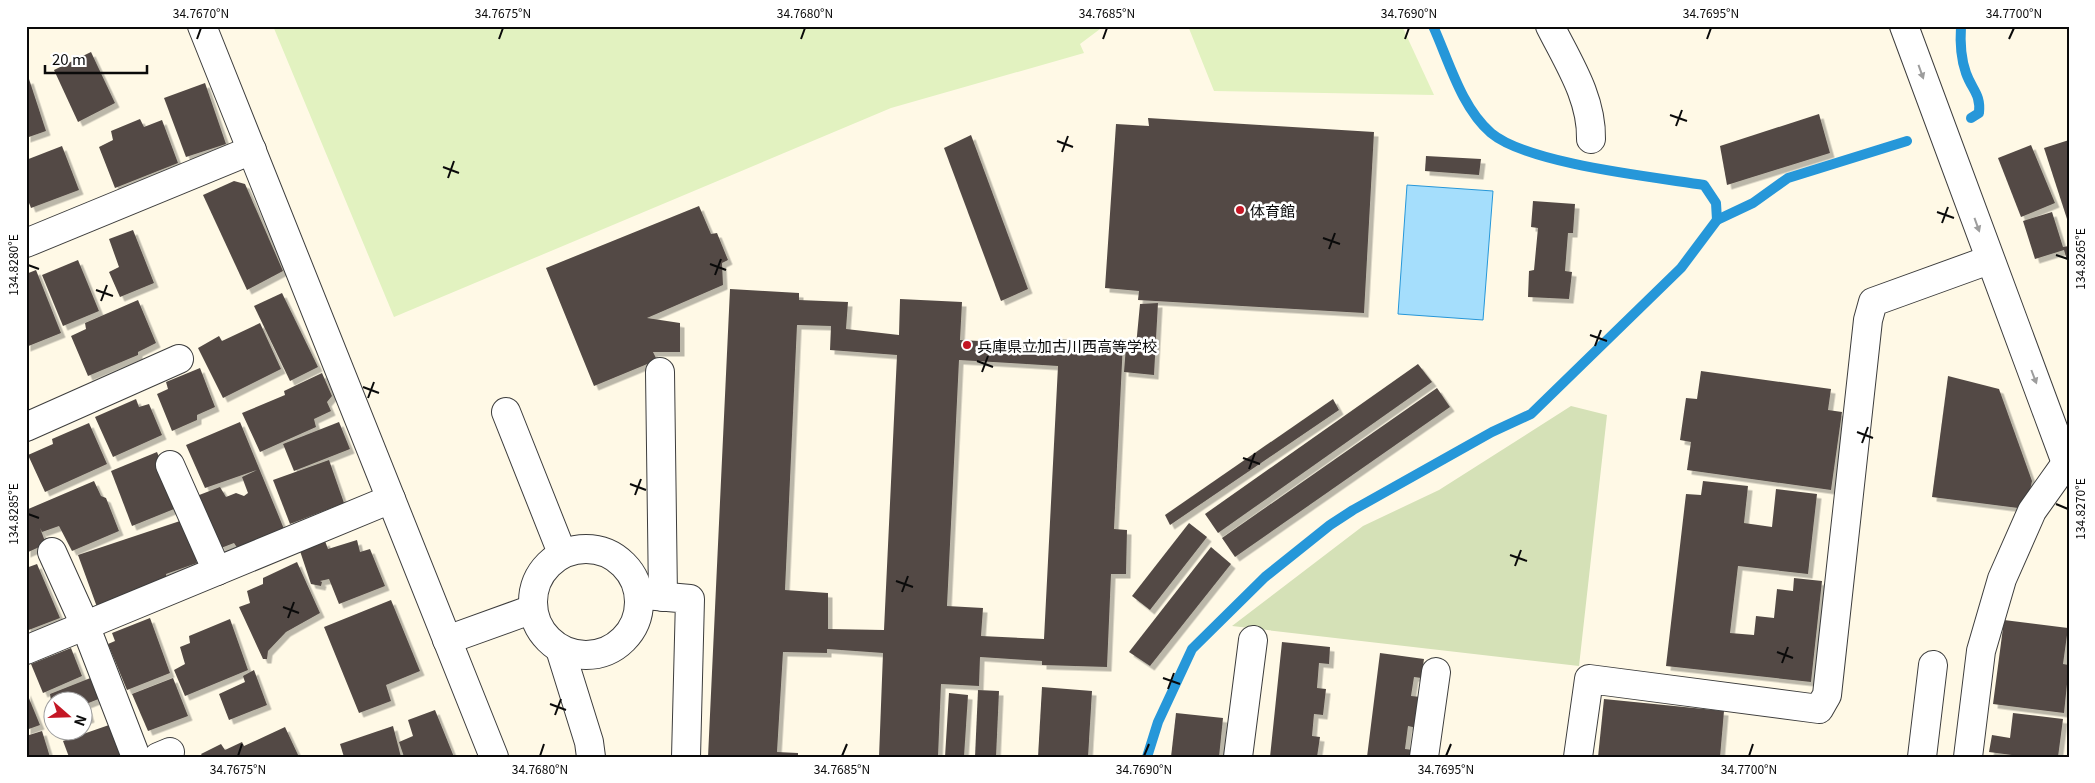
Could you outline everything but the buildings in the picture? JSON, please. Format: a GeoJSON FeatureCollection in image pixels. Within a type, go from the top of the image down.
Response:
{"type":"FeatureCollection","features":[{"type":"Feature","properties":{"kind":"street"},"geometry":{"type":"LineString","coordinates":[[202,26],[494,757]]}},
{"type":"Feature","properties":{"kind":"street"},"geometry":{"type":"LineString","coordinates":[[1550,26],[1595,91],[1591,139]]}},
{"type":"Feature","properties":{"kind":"street"},"geometry":{"type":"LineString","coordinates":[[1904,26],[1989,260],[2068,465],[2032,511],[2002,579],[1981,651],[1968,757]]}},
{"type":"Feature","properties":{"kind":"street"},"geometry":{"type":"LineString","coordinates":[[26,243],[252,150]]}},
{"type":"Feature","properties":{"kind":"street"},"geometry":{"type":"LineString","coordinates":[[1578,757],[1589,679],[1819,709],[1827,695],[1868,320],[1873,302],[1989,260]]}},
{"type":"Feature","properties":{"kind":"street"},"geometry":{"type":"LineString","coordinates":[[26,427],[179,359]]}},
{"type":"Feature","properties":{"kind":"street"},"geometry":{"type":"LineString","coordinates":[[660,372],[651,596],[638,611],[633,627],[622,641],[609,650],[592,655],[576,654],[560,649],[546,639],[537,625],[532,609],[533,592],[538,576],[549,563],[562,553],[579,548],[595,549],[611,554],[625,565],[651,596],[690,599],[686,757]]}},
{"type":"Feature","properties":{"kind":"street"},"geometry":{"type":"LineString","coordinates":[[506,412],[562,553]]}},
{"type":"Feature","properties":{"kind":"street"},"geometry":{"type":"LineString","coordinates":[[170,465],[217,571]]}},
{"type":"Feature","properties":{"kind":"street"},"geometry":{"type":"LineString","coordinates":[[26,650],[391,499]]}},
{"type":"Feature","properties":{"kind":"street"},"geometry":{"type":"LineString","coordinates":[[52,552],[85,625],[136,757]]}},
{"type":"Feature","properties":{"kind":"street"},"geometry":{"type":"LineString","coordinates":[[447,640],[532,609]]}},
{"type":"Feature","properties":{"kind":"street"},"geometry":{"type":"LineString","coordinates":[[1238,757],[1253,640]]}},
{"type":"Feature","properties":{"kind":"street"},"geometry":{"type":"LineString","coordinates":[[560,649],[589,742],[591,757]]}},
{"type":"Feature","properties":{"kind":"street"},"geometry":{"type":"LineString","coordinates":[[1922,757],[1933,665]]}},
{"type":"Feature","properties":{"kind":"street"},"geometry":{"type":"LineString","coordinates":[[1424,757],[1436,672]]}},
{"type":"Feature","properties":{"kind":"green space"},"geometry":{"type":"Polygon","coordinates":[[[273,26],[1104,26],[1080,44],[1084,53],[891,108],[394,317],[273,26]]]}},
{"type":"Feature","properties":{"kind":"green space"},"geometry":{"type":"Polygon","coordinates":[[[1188,26],[1402,26],[1434,95],[1214,91],[1188,26]]]}},
{"type":"Feature","properties":{"kind":"green space"},"geometry":{"type":"Polygon","coordinates":[[[1571,406],[1607,415],[1579,666],[1232,626],[1363,526],[1439,490],[1571,406]]]}},
{"type":"Feature","properties":{"kind":"water"},"geometry":{"type":"Polygon","coordinates":[[[1407,185],[1493,191],[1483,320],[1398,314],[1407,185]]]}},
{"type":"Feature","properties":{"kind":"waterway"},"geometry":{"type":"LineString","coordinates":[[1433,26],[1464,97],[1491,133],[1509,144],[1561,161],[1592,168],[1704,185],[1716,203],[1717,220]]}},
{"type":"Feature","properties":{"kind":"waterway"},"geometry":{"type":"LineString","coordinates":[[1961,26],[1963,62],[1968,79],[1979,101],[1979,113],[1971,118]]}},
{"type":"Feature","properties":{"kind":"waterway"},"geometry":{"type":"LineString","coordinates":[[1147,757],[1158,722],[1192,649],[1265,577],[1330,525],[1353,510],[1492,432],[1531,414],[1681,268],[1717,220],[1753,203],[1788,178],[1907,141]]}},
{"type":"Feature","properties":{"kind":"place","name":"体育館"},"geometry":{"type":"Point","coordinates":[1240,210]}},
{"type":"Feature","properties":{"kind":"place","name":"兵庫県立加古川西高等学校"},"geometry":{"type":"Point","coordinates":[967,345]}}]}
